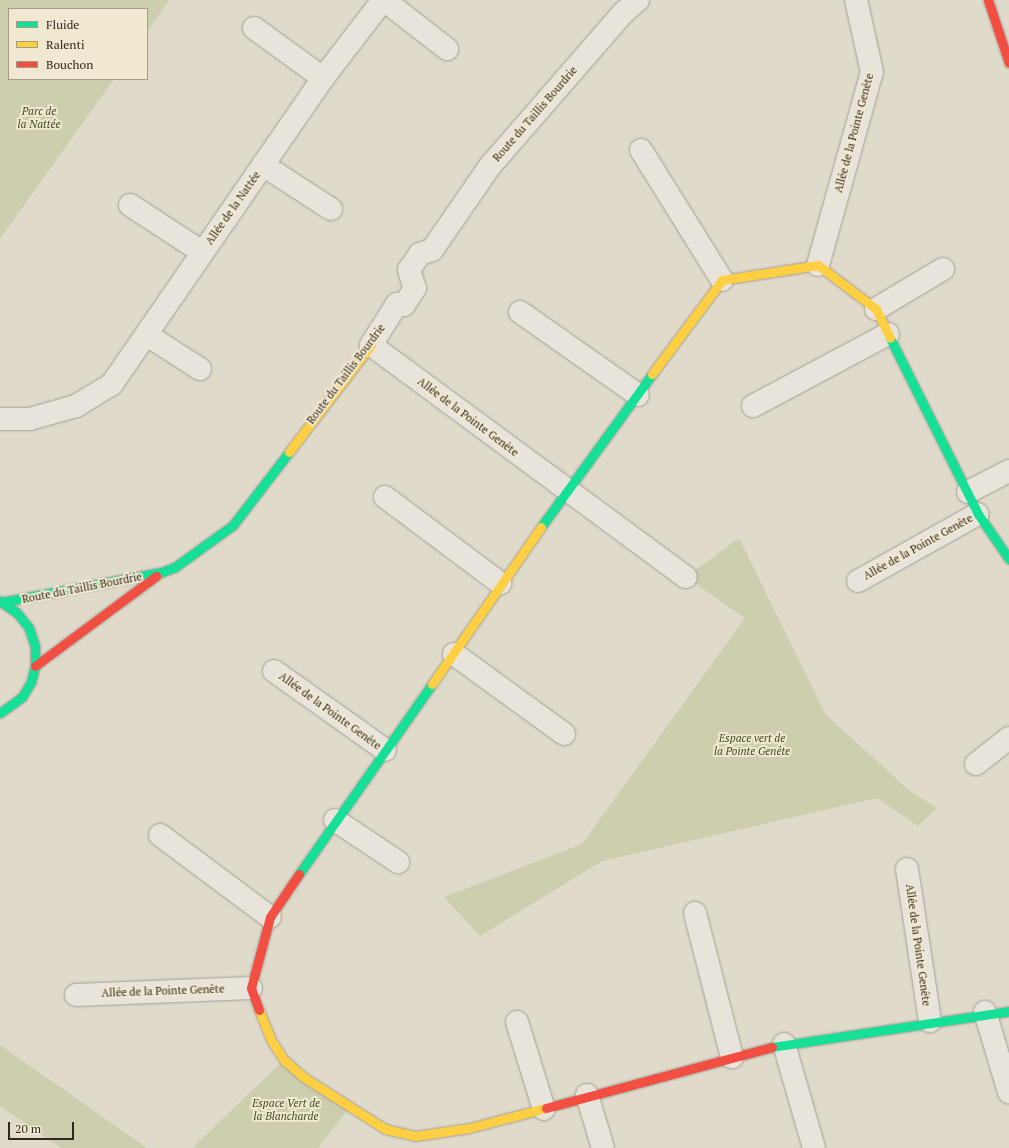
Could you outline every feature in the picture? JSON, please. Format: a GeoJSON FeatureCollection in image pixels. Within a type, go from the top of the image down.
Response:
{"type":"FeatureCollection","features":[{"type":"Feature","properties":{"kind":"street","name":"Allée de la Nattée"},"geometry":{"type":"LineString","coordinates":[[0,418],[30,419],[76,406],[112,384],[323,78],[384,0],[446,49]]}},
{"type":"Feature","properties":{"kind":"street","name":"Route du Taillis Bourdrie"},"geometry":{"type":"LineString","coordinates":[[1,601],[18,601],[162,572],[175,567],[233,525],[371,345],[396,304],[404,305],[415,288],[409,270],[420,254],[432,250],[490,166],[623,12],[638,0]]}},
{"type":"Feature","properties":{"kind":"street","name":"Allée de la Pointe Genête"},"geometry":{"type":"LineString","coordinates":[[856,0],[872,72],[818,265],[876,310],[978,514],[1009,559]]}},
{"type":"Feature","properties":{"kind":"street"},"geometry":{"type":"LineString","coordinates":[[988,0],[1009,63]]}},
{"type":"Feature","properties":{"kind":"street"},"geometry":{"type":"LineString","coordinates":[[254,28],[323,78]]}},
{"type":"Feature","properties":{"kind":"street"},"geometry":{"type":"LineString","coordinates":[[641,150],[722,280],[818,265]]}},
{"type":"Feature","properties":{"kind":"street","name":"Allée de la Nattée"},"geometry":{"type":"LineString","coordinates":[[263,165],[331,209]]}},
{"type":"Feature","properties":{"kind":"street","name":"Allée de la Nattée"},"geometry":{"type":"LineString","coordinates":[[130,205],[202,252]]}},
{"type":"Feature","properties":{"kind":"street"},"geometry":{"type":"LineString","coordinates":[[876,310],[943,269]]}},
{"type":"Feature","properties":{"kind":"street","name":"Allée de la Pointe Genête"},"geometry":{"type":"LineString","coordinates":[[722,280],[566,490],[500,583],[454,654],[335,820],[270,918],[251,988],[271,1040],[284,1060],[305,1078],[385,1129],[415,1142],[544,1109],[587,1095],[784,1044],[985,1012],[1009,1011]]}},
{"type":"Feature","properties":{"kind":"street"},"geometry":{"type":"LineString","coordinates":[[520,312],[638,395]]}},
{"type":"Feature","properties":{"kind":"street"},"geometry":{"type":"LineString","coordinates":[[754,406],[888,334]]}},
{"type":"Feature","properties":{"kind":"street"},"geometry":{"type":"LineString","coordinates":[[147,335],[200,368]]}},
{"type":"Feature","properties":{"kind":"street","name":"Allée de la Pointe Genête"},"geometry":{"type":"LineString","coordinates":[[371,345],[686,577]]}},
{"type":"Feature","properties":{"kind":"street"},"geometry":{"type":"LineString","coordinates":[[968,492],[1009,472]]}},
{"type":"Feature","properties":{"kind":"street"},"geometry":{"type":"LineString","coordinates":[[385,497],[500,583]]}},
{"type":"Feature","properties":{"kind":"street","name":"Allée de la Pointe Genête"},"geometry":{"type":"LineString","coordinates":[[858,581],[978,514]]}},
{"type":"Feature","properties":{"kind":"street","name":"Route du Taillis Bourdrie"},"geometry":{"type":"LineString","coordinates":[[35,666],[162,572]]}},
{"type":"Feature","properties":{"kind":"street"},"geometry":{"type":"LineString","coordinates":[[0,713],[22,697],[31,682],[35,666],[35,646],[29,628],[17,613],[1,601]]}},
{"type":"Feature","properties":{"kind":"street"},"geometry":{"type":"LineString","coordinates":[[454,654],[564,734]]}},
{"type":"Feature","properties":{"kind":"street","name":"Allée de la Pointe Genête"},"geometry":{"type":"LineString","coordinates":[[274,671],[385,750]]}},
{"type":"Feature","properties":{"kind":"street"},"geometry":{"type":"LineString","coordinates":[[976,764],[1009,738]]}},
{"type":"Feature","properties":{"kind":"street"},"geometry":{"type":"LineString","coordinates":[[335,820],[398,862]]}},
{"type":"Feature","properties":{"kind":"street"},"geometry":{"type":"LineString","coordinates":[[160,835],[270,918]]}},
{"type":"Feature","properties":{"kind":"street","name":"Allée de la Pointe Genête"},"geometry":{"type":"LineString","coordinates":[[907,869],[930,1021]]}},
{"type":"Feature","properties":{"kind":"street"},"geometry":{"type":"LineString","coordinates":[[695,913],[732,1057]]}},
{"type":"Feature","properties":{"kind":"street","name":"Allée de la Pointe Genête"},"geometry":{"type":"LineString","coordinates":[[76,995],[251,988]]}},
{"type":"Feature","properties":{"kind":"street"},"geometry":{"type":"LineString","coordinates":[[985,1012],[1009,1092]]}},
{"type":"Feature","properties":{"kind":"street"},"geometry":{"type":"LineString","coordinates":[[517,1022],[544,1109]]}},
{"type":"Feature","properties":{"kind":"street"},"geometry":{"type":"LineString","coordinates":[[784,1044],[814,1148]]}},
{"type":"Feature","properties":{"kind":"street"},"geometry":{"type":"LineString","coordinates":[[587,1095],[603,1148]]}},
{"type":"Feature","properties":{"kind":"green space","name":"Parc de la Nattée"},"geometry":{"type":"Polygon","coordinates":[[[0,0],[169,0],[148,31],[148,8],[8,8],[8,80],[113,80],[0,239],[0,0]]]}},
{"type":"Feature","properties":{"kind":"green space","name":"Espace vert de la Pointe Genête"},"geometry":{"type":"Polygon","coordinates":[[[739,538],[826,715],[910,791],[937,808],[918,826],[877,798],[602,861],[480,936],[444,897],[582,844],[745,618],[686,577],[739,538]]]}},
{"type":"Feature","properties":{"kind":"green space"},"geometry":{"type":"Polygon","coordinates":[[[0,1045],[147,1148],[61,1148],[0,1106],[0,1045]]]}},
{"type":"Feature","properties":{"kind":"green space","name":"Espace Vert de la Blancharde"},"geometry":{"type":"Polygon","coordinates":[[[284,1060],[349,1108],[318,1148],[192,1148],[284,1060]]]}},
{"type":"Feature","properties":{"kind":"traffic: fast"},"geometry":{"type":"LineString","coordinates":[[890,338],[978,514],[1009,559]]}},
{"type":"Feature","properties":{"kind":"traffic: fast"},"geometry":{"type":"LineString","coordinates":[[541,527],[652,374]]}},
{"type":"Feature","properties":{"kind":"traffic: fast"},"geometry":{"type":"LineString","coordinates":[[2,602],[162,572],[175,567],[233,525],[289,452]]}},
{"type":"Feature","properties":{"kind":"traffic: fast"},"geometry":{"type":"LineString","coordinates":[[0,601],[17,613],[29,628],[35,646],[35,666],[31,682],[22,697],[0,713]]}},
{"type":"Feature","properties":{"kind":"traffic: fast"},"geometry":{"type":"LineString","coordinates":[[299,874],[432,684]]}},
{"type":"Feature","properties":{"kind":"traffic: fast"},"geometry":{"type":"LineString","coordinates":[[772,1047],[1009,1011]]}},
{"type":"Feature","properties":{"kind":"traffic: slow"},"geometry":{"type":"LineString","coordinates":[[652,374],[722,280],[818,265],[876,309],[890,338]]}},
{"type":"Feature","properties":{"kind":"traffic: slow"},"geometry":{"type":"LineString","coordinates":[[289,452],[371,345]]}},
{"type":"Feature","properties":{"kind":"traffic: slow"},"geometry":{"type":"LineString","coordinates":[[432,684],[541,527]]}},
{"type":"Feature","properties":{"kind":"traffic: slow"},"geometry":{"type":"LineString","coordinates":[[259,1010],[271,1040],[284,1060],[305,1078],[385,1129],[415,1136],[469,1128],[546,1108]]}},
{"type":"Feature","properties":{"kind":"traffic: jam"},"geometry":{"type":"LineString","coordinates":[[988,0],[1009,63]]}},
{"type":"Feature","properties":{"kind":"traffic: jam"},"geometry":{"type":"LineString","coordinates":[[35,666],[156,576]]}},
{"type":"Feature","properties":{"kind":"traffic: jam"},"geometry":{"type":"LineString","coordinates":[[259,1010],[251,988],[270,917],[299,874]]}},
{"type":"Feature","properties":{"kind":"traffic: jam"},"geometry":{"type":"LineString","coordinates":[[546,1108],[772,1047]]}}]}
